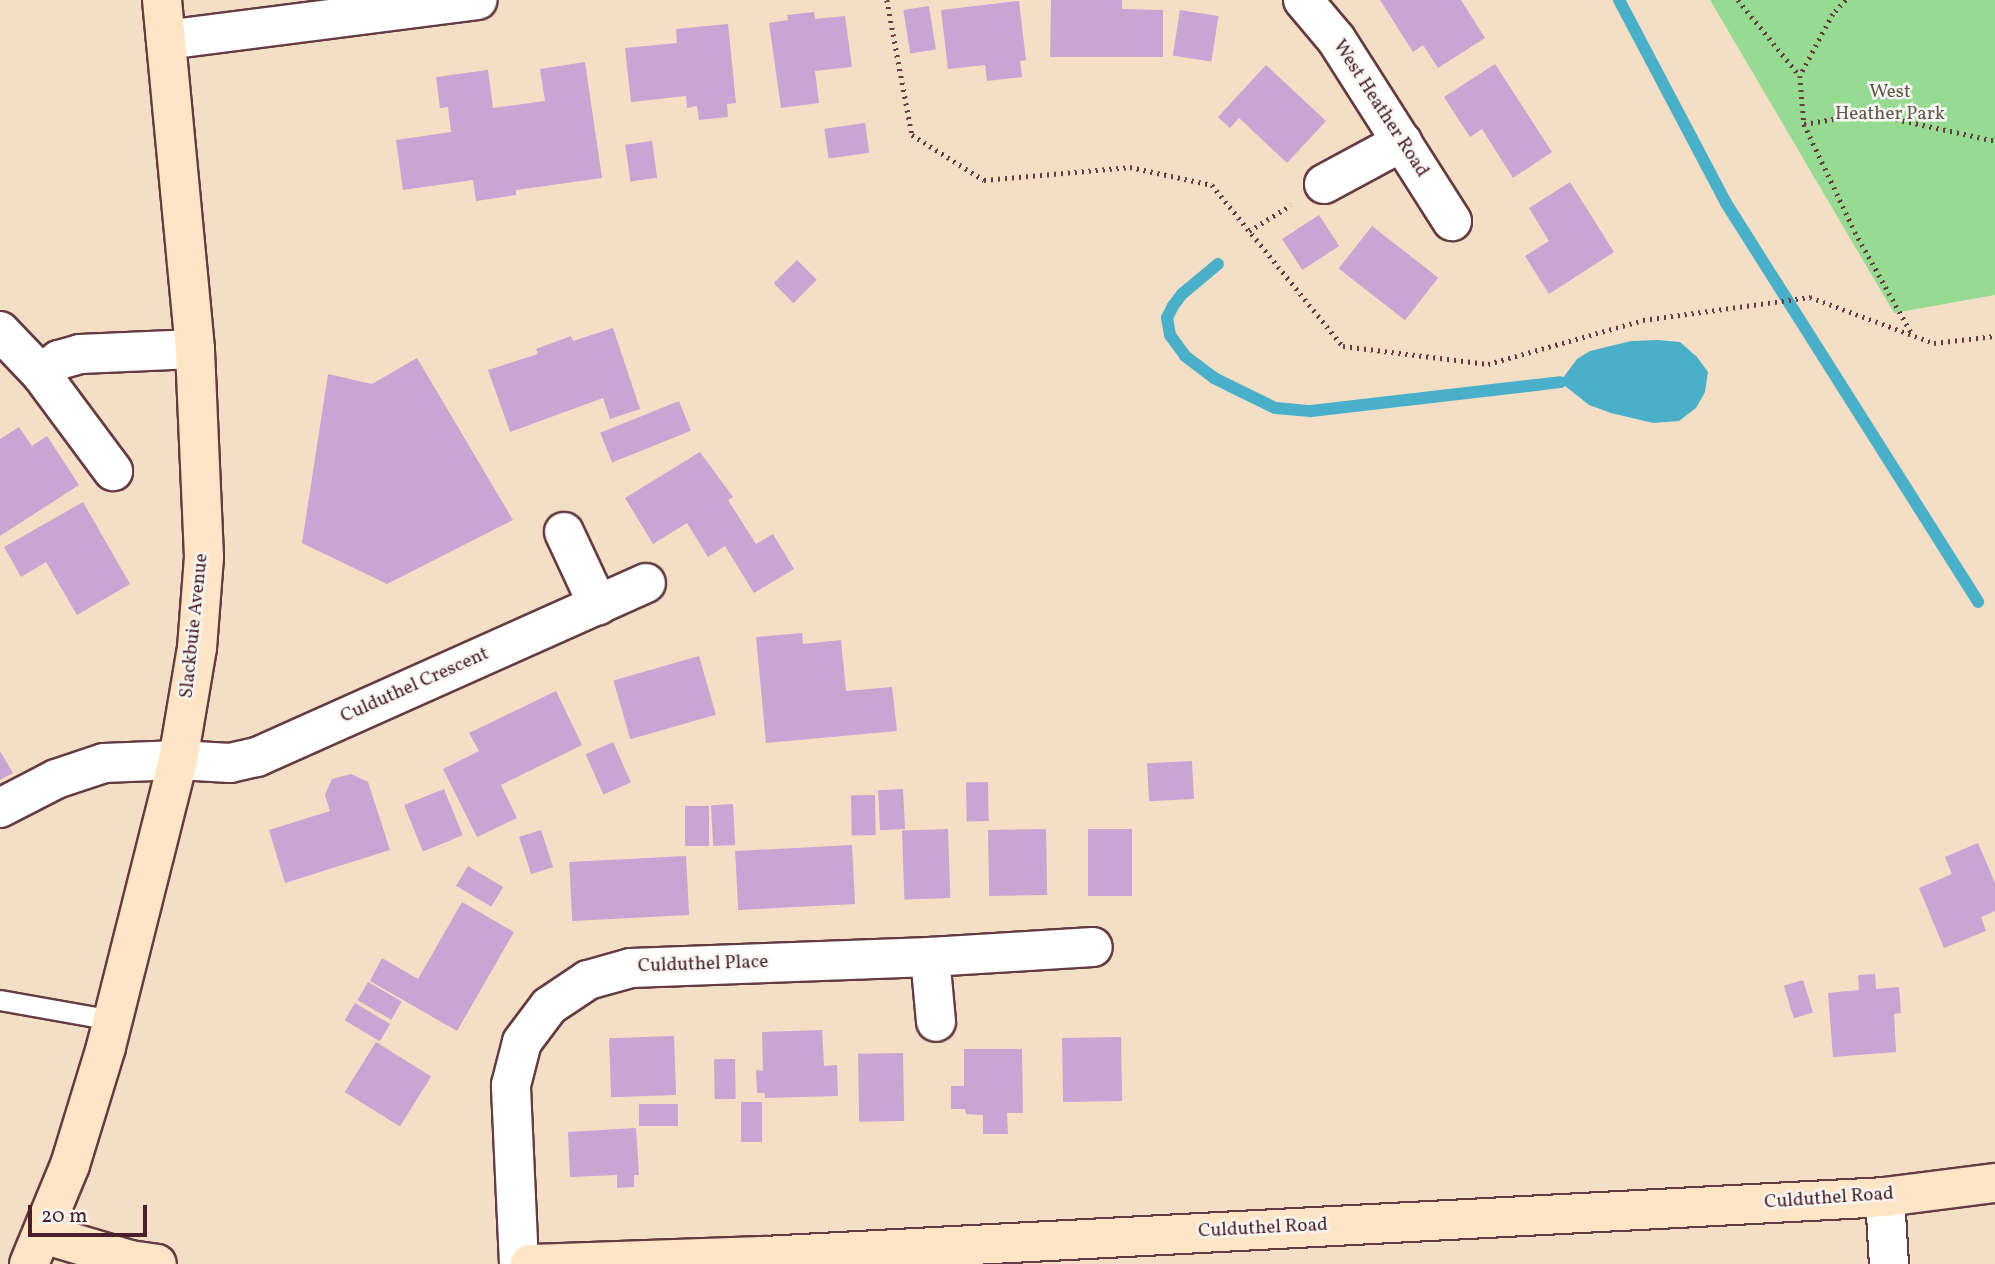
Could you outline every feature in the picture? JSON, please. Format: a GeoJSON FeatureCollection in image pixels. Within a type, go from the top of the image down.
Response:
{"type":"FeatureCollection","features":[{"type":"Feature","properties":{"kind":"main road","name":"Slackbuie Avenue"},"geometry":{"type":"LineString","coordinates":[[36,1249],[70,1165],[112,1020],[178,760],[197,648],[204,557],[195,349],[162,0]]}},
{"type":"Feature","properties":{"kind":"main road","name":"Culduthel Road"},"geometry":{"type":"LineString","coordinates":[[530,1264],[764,1260],[1885,1196],[1995,1183]]}},
{"type":"Feature","properties":{"kind":"main road"},"geometry":{"type":"LineString","coordinates":[[36,1249],[157,1264]]}},
{"type":"Feature","properties":{"kind":"street"},"geometry":{"type":"LineString","coordinates":[[166,40],[477,0]]}},
{"type":"Feature","properties":{"kind":"street","name":"West Heather Road"},"geometry":{"type":"LineString","coordinates":[[1303,0],[1336,38],[1452,221]]}},
{"type":"Feature","properties":{"kind":"street"},"geometry":{"type":"LineString","coordinates":[[1324,184],[1402,142]]}},
{"type":"Feature","properties":{"kind":"street"},"geometry":{"type":"LineString","coordinates":[[0,331],[41,374],[113,471]]}},
{"type":"Feature","properties":{"kind":"street"},"geometry":{"type":"LineString","coordinates":[[41,374],[59,360],[80,354],[195,349]]}},
{"type":"Feature","properties":{"kind":"street"},"geometry":{"type":"LineString","coordinates":[[564,532],[597,605]]}},
{"type":"Feature","properties":{"kind":"street","name":"Culduthel Crescent"},"geometry":{"type":"LineString","coordinates":[[0,808],[56,779],[104,763],[178,760],[230,763],[257,757],[646,583]]}},
{"type":"Feature","properties":{"kind":"street","name":"Culduthel Place"},"geometry":{"type":"LineString","coordinates":[[519,1264],[511,1085],[522,1042],[549,1006],[588,980],[631,968],[930,957],[1093,947]]}},
{"type":"Feature","properties":{"kind":"street"},"geometry":{"type":"LineString","coordinates":[[930,957],[936,1022]]}},
{"type":"Feature","properties":{"kind":"street"},"geometry":{"type":"LineString","coordinates":[[1885,1196],[1889,1264]]}},
{"type":"Feature","properties":{"kind":"lane"},"geometry":{"type":"LineString","coordinates":[[0,1000],[112,1020]]}},
{"type":"Feature","properties":{"kind":"path"},"geometry":{"type":"LineString","coordinates":[[887,0],[912,135],[984,180],[1130,167],[1212,185],[1343,346],[1488,364],[1643,320],[1810,297],[1934,343],[1995,336]]}},
{"type":"Feature","properties":{"kind":"path"},"geometry":{"type":"LineString","coordinates":[[1738,0],[1800,76]]}},
{"type":"Feature","properties":{"kind":"path"},"geometry":{"type":"LineString","coordinates":[[1846,0],[1833,15],[1800,76],[1804,124],[1855,232],[1912,335]]}},
{"type":"Feature","properties":{"kind":"path"},"geometry":{"type":"LineString","coordinates":[[1804,124],[1868,113],[1995,141]]}},
{"type":"Feature","properties":{"kind":"path"},"geometry":{"type":"LineString","coordinates":[[1249,231],[1324,184]]}},
{"type":"Feature","properties":{"kind":"green space","name":"West Heather Park"},"geometry":{"type":"Polygon","coordinates":[[[1710,0],[1995,0],[1995,295],[1894,313],[1710,0]]]}},
{"type":"Feature","properties":{"kind":"water"},"geometry":{"type":"Polygon","coordinates":[[[1631,341],[1680,342],[1697,357],[1708,372],[1705,392],[1696,408],[1679,421],[1653,423],[1611,413],[1589,405],[1560,382],[1577,359],[1590,351],[1631,341]]]}},
{"type":"Feature","properties":{"kind":"building"},"geometry":{"type":"Polygon","coordinates":[[[1051,0],[1122,0],[1122,9],[1163,10],[1163,57],[1050,57],[1051,0]]]}},
{"type":"Feature","properties":{"kind":"building"},"geometry":{"type":"Polygon","coordinates":[[[1380,0],[1461,0],[1485,38],[1438,68],[1423,45],[1413,52],[1380,0]]]}},
{"type":"Feature","properties":{"kind":"building"},"geometry":{"type":"Polygon","coordinates":[[[1019,1],[1026,60],[1020,61],[1022,77],[987,81],[985,65],[948,69],[941,10],[1019,1]]]}},
{"type":"Feature","properties":{"kind":"building"},"geometry":{"type":"Polygon","coordinates":[[[929,6],[936,49],[910,54],[903,10],[929,6]]]}},
{"type":"Feature","properties":{"kind":"building"},"geometry":{"type":"Polygon","coordinates":[[[1180,10],[1219,16],[1211,62],[1173,55],[1180,10]]]}},
{"type":"Feature","properties":{"kind":"building"},"geometry":{"type":"Polygon","coordinates":[[[814,12],[815,19],[845,16],[852,67],[815,71],[819,103],[781,108],[769,23],[788,20],[787,15],[814,12]]]}},
{"type":"Feature","properties":{"kind":"building"},"geometry":{"type":"Polygon","coordinates":[[[728,24],[736,103],[727,104],[728,117],[699,120],[697,106],[687,108],[686,96],[631,102],[625,48],[677,43],[676,29],[728,24]]]}},
{"type":"Feature","properties":{"kind":"building"},"geometry":{"type":"Polygon","coordinates":[[[585,62],[602,178],[516,190],[516,195],[476,201],[473,180],[403,190],[396,140],[451,132],[448,107],[440,108],[436,77],[488,70],[493,108],[545,101],[540,69],[585,62]]]}},
{"type":"Feature","properties":{"kind":"building"},"geometry":{"type":"Polygon","coordinates":[[[1495,64],[1552,152],[1513,178],[1482,129],[1470,137],[1444,97],[1495,64]]]}},
{"type":"Feature","properties":{"kind":"building"},"geometry":{"type":"Polygon","coordinates":[[[1266,65],[1326,121],[1287,163],[1239,118],[1230,128],[1218,117],[1266,65]]]}},
{"type":"Feature","properties":{"kind":"building"},"geometry":{"type":"Polygon","coordinates":[[[865,123],[869,153],[829,158],[824,129],[865,123]]]}},
{"type":"Feature","properties":{"kind":"building"},"geometry":{"type":"Polygon","coordinates":[[[652,141],[657,178],[630,181],[625,145],[652,141]]]}},
{"type":"Feature","properties":{"kind":"building"},"geometry":{"type":"Polygon","coordinates":[[[1570,182],[1614,252],[1549,294],[1525,256],[1549,241],[1529,208],[1570,182]]]}},
{"type":"Feature","properties":{"kind":"building"},"geometry":{"type":"Polygon","coordinates":[[[1319,215],[1339,246],[1302,270],[1282,239],[1319,215]]]}},
{"type":"Feature","properties":{"kind":"building"},"geometry":{"type":"Polygon","coordinates":[[[1372,226],[1438,278],[1405,320],[1339,269],[1372,226]]]}},
{"type":"Feature","properties":{"kind":"building"},"geometry":{"type":"Polygon","coordinates":[[[797,260],[817,280],[793,303],[774,283],[797,260]]]}},
{"type":"Feature","properties":{"kind":"building"},"geometry":{"type":"Polygon","coordinates":[[[613,328],[640,409],[610,419],[603,398],[510,432],[488,370],[538,354],[536,349],[571,336],[573,341],[613,328]]]}},
{"type":"Feature","properties":{"kind":"building"},"geometry":{"type":"Polygon","coordinates":[[[417,358],[513,520],[387,584],[302,543],[328,374],[372,384],[417,358]]]}},
{"type":"Feature","properties":{"kind":"building"},"geometry":{"type":"Polygon","coordinates":[[[679,401],[691,431],[612,463],[600,433],[679,401]]]}},
{"type":"Feature","properties":{"kind":"building"},"geometry":{"type":"Polygon","coordinates":[[[19,427],[32,446],[47,436],[79,485],[0,536],[0,439],[19,427]]]}},
{"type":"Feature","properties":{"kind":"building"},"geometry":{"type":"Polygon","coordinates":[[[700,452],[733,497],[728,500],[756,544],[773,534],[794,569],[754,593],[725,546],[708,557],[687,523],[653,544],[625,498],[700,452]]]}},
{"type":"Feature","properties":{"kind":"building"},"geometry":{"type":"Polygon","coordinates":[[[83,502],[130,584],[77,615],[46,562],[21,577],[4,547],[83,502]]]}},
{"type":"Feature","properties":{"kind":"building"},"geometry":{"type":"Polygon","coordinates":[[[802,633],[803,644],[841,640],[846,691],[892,687],[897,731],[766,743],[756,637],[802,633]]]}},
{"type":"Feature","properties":{"kind":"building"},"geometry":{"type":"Polygon","coordinates":[[[699,656],[716,715],[630,739],[613,681],[699,656]]]}},
{"type":"Feature","properties":{"kind":"building"},"geometry":{"type":"Polygon","coordinates":[[[556,691],[582,745],[501,785],[517,818],[477,837],[443,769],[479,751],[469,733],[556,691]]]}},
{"type":"Feature","properties":{"kind":"building"},"geometry":{"type":"Polygon","coordinates":[[[613,742],[631,782],[603,794],[586,754],[613,742]]]}},
{"type":"Feature","properties":{"kind":"building"},"geometry":{"type":"Polygon","coordinates":[[[0,751],[13,773],[0,780],[0,751]]]}},
{"type":"Feature","properties":{"kind":"building"},"geometry":{"type":"Polygon","coordinates":[[[1192,761],[1194,799],[1149,801],[1147,763],[1192,761]]]}},
{"type":"Feature","properties":{"kind":"building"},"geometry":{"type":"Polygon","coordinates":[[[351,774],[368,782],[390,850],[285,883],[269,830],[330,811],[325,795],[332,779],[351,774]]]}},
{"type":"Feature","properties":{"kind":"building"},"geometry":{"type":"Polygon","coordinates":[[[966,782],[988,782],[989,821],[967,821],[966,782]]]}},
{"type":"Feature","properties":{"kind":"building"},"geometry":{"type":"Polygon","coordinates":[[[444,789],[463,835],[423,851],[404,805],[444,789]]]}},
{"type":"Feature","properties":{"kind":"building"},"geometry":{"type":"Polygon","coordinates":[[[903,789],[905,829],[880,830],[878,790],[903,789]]]}},
{"type":"Feature","properties":{"kind":"building"},"geometry":{"type":"Polygon","coordinates":[[[851,795],[875,795],[876,835],[852,835],[851,795]]]}},
{"type":"Feature","properties":{"kind":"building"},"geometry":{"type":"Polygon","coordinates":[[[733,804],[735,845],[713,846],[711,805],[733,804]]]}},
{"type":"Feature","properties":{"kind":"building"},"geometry":{"type":"Polygon","coordinates":[[[685,806],[709,806],[709,846],[685,846],[685,806]]]}},
{"type":"Feature","properties":{"kind":"building"},"geometry":{"type":"Polygon","coordinates":[[[948,829],[950,898],[904,900],[902,831],[948,829]]]}},
{"type":"Feature","properties":{"kind":"building"},"geometry":{"type":"Polygon","coordinates":[[[1046,829],[1047,895],[989,896],[988,830],[1046,829]]]}},
{"type":"Feature","properties":{"kind":"building"},"geometry":{"type":"Polygon","coordinates":[[[1088,829],[1132,829],[1132,896],[1088,896],[1088,829]]]}},
{"type":"Feature","properties":{"kind":"building"},"geometry":{"type":"Polygon","coordinates":[[[541,830],[553,867],[531,874],[519,837],[541,830]]]}},
{"type":"Feature","properties":{"kind":"building"},"geometry":{"type":"Polygon","coordinates":[[[1978,843],[1995,883],[1995,911],[1981,917],[1986,931],[1944,948],[1919,888],[1952,874],[1945,857],[1978,843]]]}},
{"type":"Feature","properties":{"kind":"building"},"geometry":{"type":"Polygon","coordinates":[[[852,845],[855,904],[738,910],[735,851],[852,845]]]}},
{"type":"Feature","properties":{"kind":"building"},"geometry":{"type":"Polygon","coordinates":[[[686,856],[689,915],[572,921],[569,862],[686,856]]]}},
{"type":"Feature","properties":{"kind":"building"},"geometry":{"type":"Polygon","coordinates":[[[468,866],[503,887],[491,907],[456,886],[468,866]]]}},
{"type":"Feature","properties":{"kind":"building"},"geometry":{"type":"Polygon","coordinates":[[[462,902],[514,932],[457,1031],[370,981],[382,958],[418,979],[462,902]]]}},
{"type":"Feature","properties":{"kind":"building"},"geometry":{"type":"Polygon","coordinates":[[[1875,974],[1876,989],[1899,987],[1901,1013],[1894,1014],[1896,1052],[1833,1057],[1828,993],[1859,990],[1858,975],[1875,974]]]}},
{"type":"Feature","properties":{"kind":"building"},"geometry":{"type":"Polygon","coordinates":[[[1803,980],[1813,1013],[1794,1018],[1784,986],[1803,980]]]}},
{"type":"Feature","properties":{"kind":"building"},"geometry":{"type":"Polygon","coordinates":[[[368,982],[402,1002],[391,1020],[358,1000],[368,982]]]}},
{"type":"Feature","properties":{"kind":"building"},"geometry":{"type":"Polygon","coordinates":[[[355,1003],[390,1024],[380,1041],[345,1020],[355,1003]]]}},
{"type":"Feature","properties":{"kind":"building"},"geometry":{"type":"Polygon","coordinates":[[[822,1030],[824,1066],[837,1065],[838,1096],[765,1098],[765,1093],[757,1093],[756,1070],[763,1071],[762,1032],[822,1030]]]}},
{"type":"Feature","properties":{"kind":"building"},"geometry":{"type":"Polygon","coordinates":[[[674,1036],[676,1095],[611,1097],[609,1038],[674,1036]]]}},
{"type":"Feature","properties":{"kind":"building"},"geometry":{"type":"Polygon","coordinates":[[[1121,1037],[1122,1101],[1063,1102],[1062,1038],[1121,1037]]]}},
{"type":"Feature","properties":{"kind":"building"},"geometry":{"type":"Polygon","coordinates":[[[376,1042],[431,1076],[400,1126],[345,1092],[376,1042]]]}},
{"type":"Feature","properties":{"kind":"building"},"geometry":{"type":"Polygon","coordinates":[[[964,1049],[1022,1049],[1023,1113],[1007,1113],[1008,1134],[983,1134],[983,1115],[966,1114],[965,1109],[951,1109],[951,1086],[964,1086],[964,1049]]]}},
{"type":"Feature","properties":{"kind":"building"},"geometry":{"type":"Polygon","coordinates":[[[903,1053],[904,1121],[859,1122],[858,1054],[903,1053]]]}},
{"type":"Feature","properties":{"kind":"building"},"geometry":{"type":"Polygon","coordinates":[[[714,1059],[735,1059],[736,1099],[715,1099],[714,1059]]]}},
{"type":"Feature","properties":{"kind":"building"},"geometry":{"type":"Polygon","coordinates":[[[741,1102],[762,1102],[762,1142],[741,1142],[741,1102]]]}},
{"type":"Feature","properties":{"kind":"building"},"geometry":{"type":"Polygon","coordinates":[[[639,1104],[678,1104],[678,1126],[639,1126],[639,1104]]]}},
{"type":"Feature","properties":{"kind":"building"},"geometry":{"type":"Polygon","coordinates":[[[636,1128],[639,1175],[634,1175],[634,1187],[617,1188],[617,1175],[570,1177],[568,1132],[636,1128]]]}},
{"type":"Feature","properties":{"kind":"waterway"},"geometry":{"type":"LineString","coordinates":[[1619,0],[1726,203],[1978,602]]}},
{"type":"Feature","properties":{"kind":"waterway"},"geometry":{"type":"LineString","coordinates":[[1218,264],[1182,294],[1173,306],[1167,318],[1170,335],[1185,356],[1214,378],[1275,408],[1311,411],[1560,382]]}}]}
